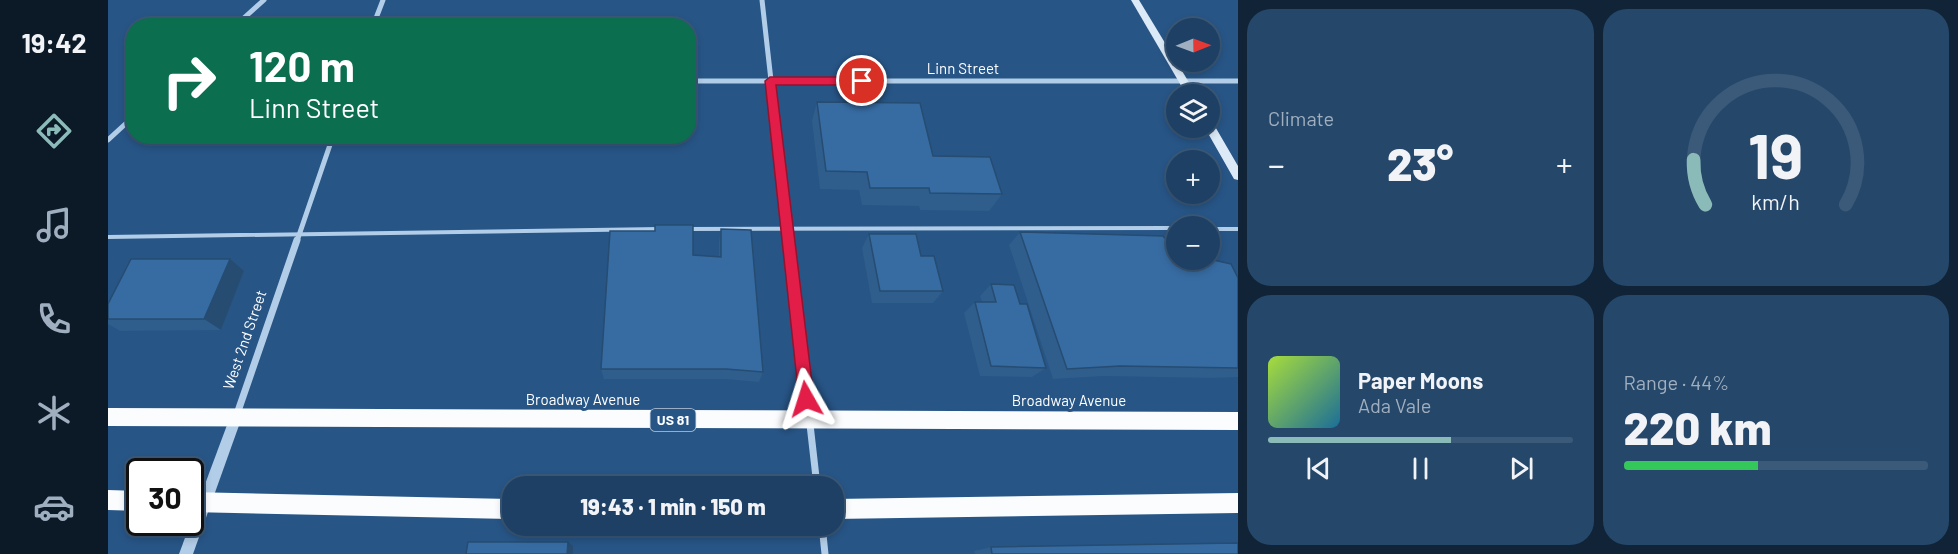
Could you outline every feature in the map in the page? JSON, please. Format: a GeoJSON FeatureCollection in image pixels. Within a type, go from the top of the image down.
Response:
{"type":"FeatureCollection","features":[{"type":"Feature","properties":{"kind":"highway","name":"Broadway Avenue"},"geometry":{"type":"LineString","coordinates":[[108,417],[1238,421]]}},
{"type":"Feature","properties":{"kind":"highway"},"geometry":{"type":"LineString","coordinates":[[108,500],[126,501]]}},
{"type":"Feature","properties":{"kind":"highway"},"geometry":{"type":"LineString","coordinates":[[204,502],[399,508],[502,508]]}},
{"type":"Feature","properties":{"kind":"highway"},"geometry":{"type":"LineString","coordinates":[[844,509],[1238,503]]}},
{"type":"Feature","properties":{"kind":"main road"},"geometry":{"type":"LineString","coordinates":[[1135,0],[1185,84]]}},
{"type":"Feature","properties":{"kind":"main road"},"geometry":{"type":"LineString","coordinates":[[1216,138],[1238,176]]}},
{"type":"Feature","properties":{"kind":"street"},"geometry":{"type":"LineString","coordinates":[[244,18],[264,0]]}},
{"type":"Feature","properties":{"kind":"street"},"geometry":{"type":"LineString","coordinates":[[376,18],[383,0]]}},
{"type":"Feature","properties":{"kind":"street"},"geometry":{"type":"LineString","coordinates":[[762,0],[816,476]]}},
{"type":"Feature","properties":{"kind":"street","name":"Linn Street"},"geometry":{"type":"LineString","coordinates":[[696,81],[1238,81]]}},
{"type":"Feature","properties":{"kind":"street"},"geometry":{"type":"LineString","coordinates":[[108,140],[126,123]]}},
{"type":"Feature","properties":{"kind":"street","name":"West 2nd Street"},"geometry":{"type":"LineString","coordinates":[[204,489],[236,417],[330,144]]}},
{"type":"Feature","properties":{"kind":"street","name":"West 2nd Street"},"geometry":{"type":"LineString","coordinates":[[186,554],[190,536]]}},
{"type":"Feature","properties":{"kind":"street"},"geometry":{"type":"LineString","coordinates":[[823,536],[825,554]]}},
{"type":"Feature","properties":{"kind":"lane"},"geometry":{"type":"LineString","coordinates":[[681,229],[1166,228]]}},
{"type":"Feature","properties":{"kind":"lane"},"geometry":{"type":"LineString","coordinates":[[108,237],[669,229]]}},
{"type":"Feature","properties":{"kind":"lane"},"geometry":{"type":"LineString","coordinates":[[1220,229],[1238,229]]}},
{"type":"Feature","properties":{"kind":"building"},"geometry":{"type":"Polygon","coordinates":[[[817,102],[920,103],[933,156],[990,157],[1002,194],[930,193],[929,188],[870,188],[867,172],[826,171],[817,102]]]}},
{"type":"Feature","properties":{"kind":"building"},"geometry":{"type":"Polygon","coordinates":[[[655,225],[693,225],[693,255],[721,257],[721,229],[751,230],[763,372],[726,369],[601,369],[610,231],[655,231],[655,225]]]}},
{"type":"Feature","properties":{"kind":"building"},"geometry":{"type":"Polygon","coordinates":[[[1020,232],[1163,236],[1166,239],[1166,270],[1220,270],[1220,262],[1231,264],[1238,278],[1238,368],[1120,366],[1067,369],[1020,232]]]}},
{"type":"Feature","properties":{"kind":"building"},"geometry":{"type":"Polygon","coordinates":[[[869,234],[916,234],[921,256],[934,256],[943,291],[880,291],[869,234]]]}},
{"type":"Feature","properties":{"kind":"building"},"geometry":{"type":"Polygon","coordinates":[[[131,259],[230,259],[204,319],[108,319],[108,304],[131,259]]]}},
{"type":"Feature","properties":{"kind":"building"},"geometry":{"type":"Polygon","coordinates":[[[991,284],[1014,285],[1020,304],[1027,304],[1046,368],[991,366],[975,302],[996,302],[991,284]]]}},
{"type":"Feature","properties":{"kind":"building"},"geometry":{"type":"Polygon","coordinates":[[[468,542],[568,542],[567,554],[466,554],[468,542]]]}},
{"type":"Feature","properties":{"kind":"building"},"geometry":{"type":"Polygon","coordinates":[[[1238,543],[1238,554],[992,554],[991,547],[1238,543]]]}},
{"type":"Feature","properties":{"kind":"route"},"geometry":{"type":"LineString","coordinates":[[806,399],[770,81],[862,81]]}}]}
